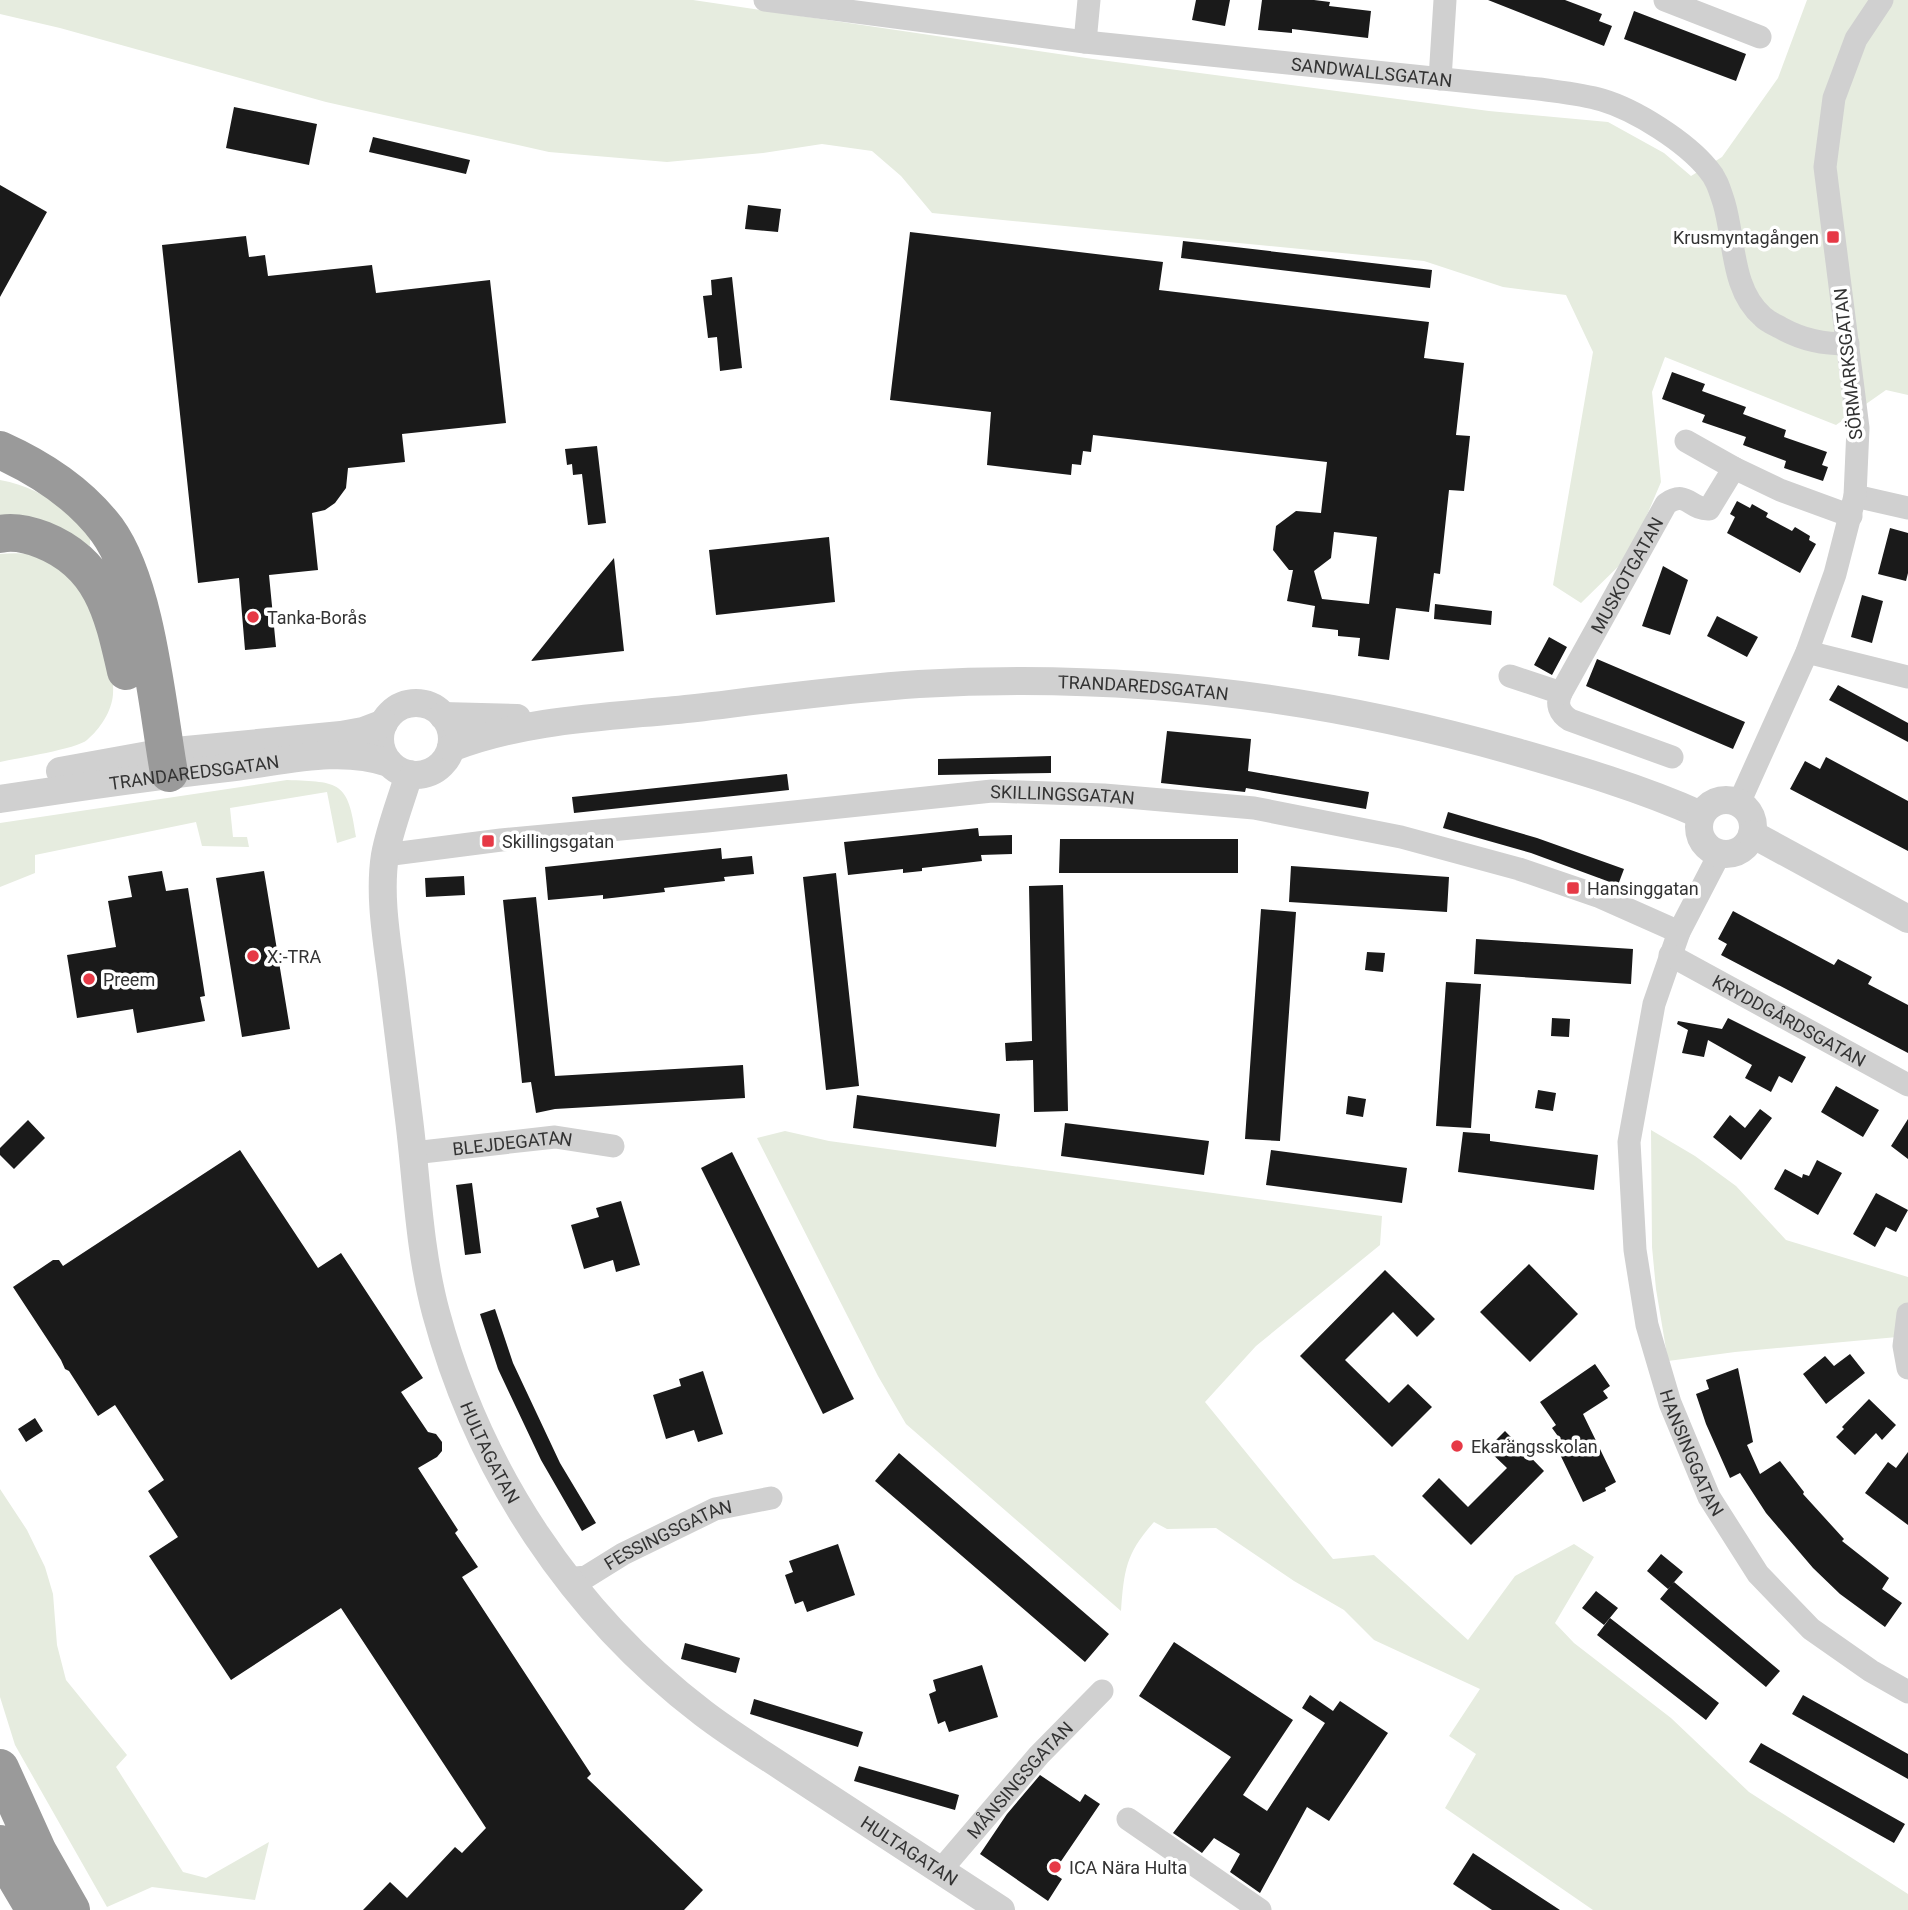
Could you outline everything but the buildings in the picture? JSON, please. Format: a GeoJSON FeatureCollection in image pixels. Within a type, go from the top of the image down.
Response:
{"type":"FeatureCollection","features":[{"type":"Feature","properties":{"kind":"highway"},"geometry":{"type":"LineString","coordinates":[[0,450],[64,488],[82,502],[108,531],[124,562],[137,600],[155,764]]}},
{"type":"Feature","properties":{"kind":"highway"},"geometry":{"type":"LineString","coordinates":[[0,534],[8,532],[35,537],[59,547],[81,562],[103,591],[116,624],[127,673],[155,764]]}},
{"type":"Feature","properties":{"kind":"highway"},"geometry":{"type":"LineString","coordinates":[[0,1768],[38,1852],[71,1910]]}},
{"type":"Feature","properties":{"kind":"highway"},"geometry":{"type":"LineString","coordinates":[[0,1844],[35,1910]]}},
{"type":"Feature","properties":{"kind":"street","name":"SANDWALLSGATAN"},"geometry":{"type":"LineString","coordinates":[[765,0],[1085,42],[1539,89],[1603,100],[1656,125],[1695,155],[1710,171],[1718,186],[1728,219],[1737,271],[1746,295],[1763,317],[1794,335],[1818,343],[1848,344]]}},
{"type":"Feature","properties":{"kind":"street"},"geometry":{"type":"LineString","coordinates":[[1085,42],[1089,0]]}},
{"type":"Feature","properties":{"kind":"street"},"geometry":{"type":"LineString","coordinates":[[1440,79],[1445,0]]}},
{"type":"Feature","properties":{"kind":"street"},"geometry":{"type":"LineString","coordinates":[[1665,0],[1760,37]]}},
{"type":"Feature","properties":{"kind":"street","name":"SÖRMARKSGATAN"},"geometry":{"type":"LineString","coordinates":[[1739,803],[1807,652],[1835,574],[1853,506],[1858,428],[1825,167],[1834,97],[1856,39],[1882,0]]}},
{"type":"Feature","properties":{"kind":"street"},"geometry":{"type":"LineString","coordinates":[[1686,441],[1780,490],[1853,506],[1908,508]]}},
{"type":"Feature","properties":{"kind":"street","name":"MUSKOTGATAN"},"geometry":{"type":"LineString","coordinates":[[1561,692],[1666,504],[1674,498],[1681,498],[1702,509],[1709,509],[1734,468]]}},
{"type":"Feature","properties":{"kind":"street"},"geometry":{"type":"LineString","coordinates":[[1807,652],[1908,677]]}},
{"type":"Feature","properties":{"kind":"street"},"geometry":{"type":"LineString","coordinates":[[1510,676],[1561,692],[1559,708],[1570,720],[1672,757]]}},
{"type":"Feature","properties":{"kind":"street","name":"TRANDAREDSGATAN"},"geometry":{"type":"LineString","coordinates":[[0,799],[155,764],[344,755],[374,758],[420,775],[435,770],[447,758],[451,748],[488,734],[573,720],[918,684],[1005,681],[1124,683],[1313,705],[1426,727],[1566,766],[1642,791],[1700,816]]}},
{"type":"Feature","properties":{"kind":"street","name":"TRANDAREDSGATAN"},"geometry":{"type":"LineString","coordinates":[[0,789],[39,776],[155,764],[363,731],[384,723],[397,710],[408,705],[430,706],[443,716],[573,720]]}},
{"type":"Feature","properties":{"kind":"street"},"geometry":{"type":"LineString","coordinates":[[443,716],[451,731],[451,748]]}},
{"type":"Feature","properties":{"kind":"street"},"geometry":{"type":"LineString","coordinates":[[384,723],[380,741],[383,753],[399,769]]}},
{"type":"Feature","properties":{"kind":"street","name":"HULTAGATAN"},"geometry":{"type":"LineString","coordinates":[[399,769],[385,855],[383,892],[422,1239],[435,1310],[454,1373],[481,1440],[539,1542],[567,1579],[614,1632],[702,1712],[1000,1910]]}},
{"type":"Feature","properties":{"kind":"street","name":"SKILLINGSGATAN"},"geometry":{"type":"LineString","coordinates":[[385,855],[501,840],[992,791],[1104,795],[1254,808],[1401,837],[1519,869],[1598,896],[1679,932]]}},
{"type":"Feature","properties":{"kind":"street"},"geometry":{"type":"LineString","coordinates":[[1732,800],[1739,803],[1751,816],[1752,834],[1748,843],[1731,854],[1713,851],[1701,839],[1700,816],[1704,809],[1717,801],[1732,800]]}},
{"type":"Feature","properties":{"kind":"street"},"geometry":{"type":"LineString","coordinates":[[1752,834],[1908,919]]}},
{"type":"Feature","properties":{"kind":"street","name":"HANSINGGATAN"},"geometry":{"type":"LineString","coordinates":[[1720,853],[1679,932],[1654,1004],[1629,1142],[1637,1263],[1647,1325],[1670,1403],[1709,1497],[1758,1574],[1811,1629],[1871,1671],[1908,1692]]}},
{"type":"Feature","properties":{"kind":"street","name":"KRYDDGÅRDSGATAN"},"geometry":{"type":"LineString","coordinates":[[1670,955],[1908,1086]]}},
{"type":"Feature","properties":{"kind":"street","name":"BLEJDEGATAN"},"geometry":{"type":"LineString","coordinates":[[413,1153],[555,1138],[613,1146]]}},
{"type":"Feature","properties":{"kind":"street"},"geometry":{"type":"LineString","coordinates":[[1908,1314],[1904,1346],[1908,1368]]}},
{"type":"Feature","properties":{"kind":"street","name":"FESSINGSGATAN"},"geometry":{"type":"LineString","coordinates":[[567,1579],[586,1577],[622,1554],[715,1509],[771,1498]]}},
{"type":"Feature","properties":{"kind":"street","name":"MÅNSINGSGATAN"},"geometry":{"type":"LineString","coordinates":[[940,1871],[1039,1755],[1101,1691]]}},
{"type":"Feature","properties":{"kind":"street"},"geometry":{"type":"LineString","coordinates":[[1128,1819],[1260,1910]]}},
{"type":"Feature","properties":{"kind":"shaded area"},"geometry":{"type":"Polygon","coordinates":[[[0,0],[693,0],[1093,59],[1489,111],[1608,122],[1664,153],[1691,176],[1722,157],[1778,78],[1807,0],[1908,0],[1908,395],[1886,390],[1836,425],[1665,357],[1652,392],[1661,482],[1630,555],[1581,603],[1553,585],[1593,352],[1566,295],[1503,287],[1424,261],[932,213],[901,176],[872,151],[822,144],[763,153],[667,162],[549,152],[326,102],[60,28],[0,14],[0,0]]]}},
{"type":"Feature","properties":{"kind":"shaded area"},"geometry":{"type":"Polygon","coordinates":[[[0,480],[27,487],[60,506],[90,533],[90,546],[0,517],[0,480]]]}},
{"type":"Feature","properties":{"kind":"shaded area"},"geometry":{"type":"Polygon","coordinates":[[[0,554],[43,556],[60,562],[77,578],[87,592],[102,626],[111,662],[113,694],[104,719],[87,740],[60,750],[0,762],[0,554]]]}},
{"type":"Feature","properties":{"kind":"shaded area"},"geometry":{"type":"Polygon","coordinates":[[[287,780],[319,782],[338,788],[349,805],[356,837],[337,843],[327,792],[230,808],[233,837],[247,837],[249,847],[202,846],[196,822],[35,855],[35,873],[0,887],[0,823],[287,780]]]}},
{"type":"Feature","properties":{"kind":"shaded area"},"geometry":{"type":"Polygon","coordinates":[[[1651,1130],[1695,1156],[1736,1186],[1786,1240],[1908,1277],[1908,1336],[1668,1361],[1652,1247],[1651,1130]]]}},
{"type":"Feature","properties":{"kind":"shaded area"},"geometry":{"type":"Polygon","coordinates":[[[785,1131],[829,1141],[1382,1216],[1380,1245],[1256,1346],[1205,1402],[1333,1559],[1374,1555],[1468,1640],[1515,1576],[1574,1544],[1594,1557],[1555,1623],[1574,1643],[1671,1718],[1749,1792],[1908,1894],[1908,1910],[1593,1910],[1445,1808],[1476,1754],[1449,1736],[1480,1689],[1374,1640],[1344,1610],[1294,1581],[1216,1528],[1167,1529],[1154,1522],[1137,1543],[1128,1563],[1121,1611],[906,1424],[878,1376],[757,1138],[785,1131]]]}},
{"type":"Feature","properties":{"kind":"shaded area"},"geometry":{"type":"Polygon","coordinates":[[[0,1489],[27,1530],[45,1567],[53,1594],[57,1645],[66,1680],[127,1755],[116,1767],[183,1872],[206,1878],[269,1842],[255,1900],[152,1887],[107,1907],[15,1745],[0,1697],[0,1489]]]}},
{"type":"Feature","properties":{"kind":"place","name":"Krusmyntagången"},"geometry":{"type":"Point","coordinates":[1833,237]}},
{"type":"Feature","properties":{"kind":"place","name":"Tanka-Borås"},"geometry":{"type":"Point","coordinates":[253,617]}},
{"type":"Feature","properties":{"kind":"place","name":"Skillingsgatan"},"geometry":{"type":"Point","coordinates":[488,841]}},
{"type":"Feature","properties":{"kind":"place","name":"Hansinggatan"},"geometry":{"type":"Point","coordinates":[1573,888]}},
{"type":"Feature","properties":{"kind":"place","name":"X:-TRA"},"geometry":{"type":"Point","coordinates":[253,956]}},
{"type":"Feature","properties":{"kind":"place","name":"Preem"},"geometry":{"type":"Point","coordinates":[89,979]}},
{"type":"Feature","properties":{"kind":"place","name":"Ekarängsskolan"},"geometry":{"type":"Point","coordinates":[1457,1446]}},
{"type":"Feature","properties":{"kind":"place","name":"ICA Nära Hulta"},"geometry":{"type":"Point","coordinates":[1055,1867]}}]}
